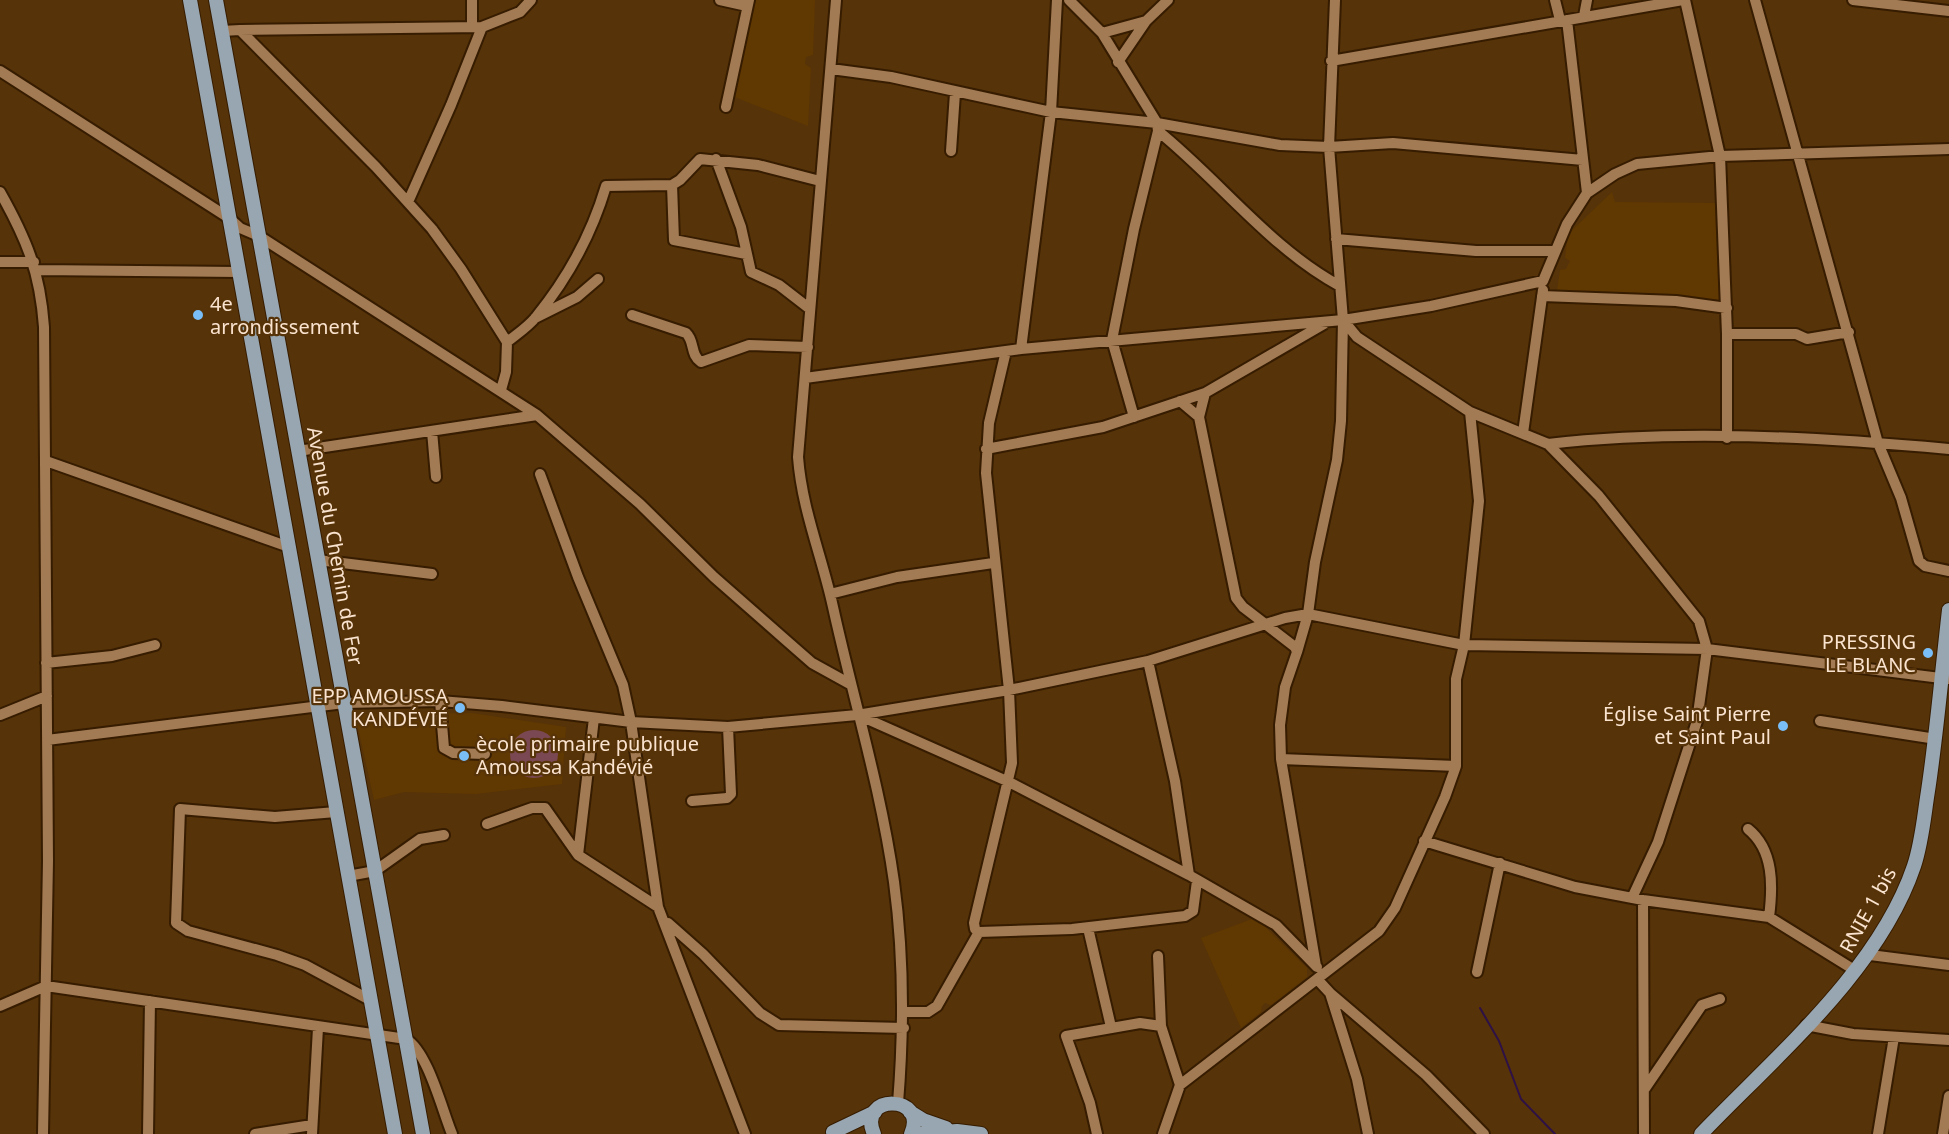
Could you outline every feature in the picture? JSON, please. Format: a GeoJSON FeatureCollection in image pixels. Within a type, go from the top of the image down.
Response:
{"type":"FeatureCollection","features":[{"type":"Feature","properties":{"kind":"main road"},"geometry":{"type":"LineString","coordinates":[[190,0],[395,1134]]}},
{"type":"Feature","properties":{"kind":"main road","name":"Avenue du Chemin de Fer"},"geometry":{"type":"LineString","coordinates":[[216,0],[423,1134]]}},
{"type":"Feature","properties":{"kind":"main road","name":"RNIE 1 bis"},"geometry":{"type":"LineString","coordinates":[[1701,1134],[1856,971],[1870,954],[1905,890],[1915,865],[1936,739],[1945,678],[1949,610]]}},
{"type":"Feature","properties":{"kind":"main road"},"geometry":{"type":"LineString","coordinates":[[828,1133],[875,1112],[886,1103],[898,1103],[923,1120],[957,1131],[981,1134]]}},
{"type":"Feature","properties":{"kind":"main road"},"geometry":{"type":"LineString","coordinates":[[874,1134],[871,1124],[875,1112]]}},
{"type":"Feature","properties":{"kind":"main road"},"geometry":{"type":"LineString","coordinates":[[910,1112],[913,1122],[910,1134]]}},
{"type":"Feature","properties":{"kind":"main road"},"geometry":{"type":"LineString","coordinates":[[919,1134],[957,1131]]}},
{"type":"Feature","properties":{"kind":"main road"},"geometry":{"type":"LineString","coordinates":[[828,1133],[855,1134]]}},
{"type":"Feature","properties":{"kind":"street"},"geometry":{"type":"LineString","coordinates":[[408,202],[451,105],[477,27],[472,0]]}},
{"type":"Feature","properties":{"kind":"street"},"geometry":{"type":"LineString","coordinates":[[222,31],[477,27],[520,12],[531,0]]}},
{"type":"Feature","properties":{"kind":"street"},"geometry":{"type":"LineString","coordinates":[[720,0],[748,3],[726,107]]}},
{"type":"Feature","properties":{"kind":"street"},"geometry":{"type":"LineString","coordinates":[[836,0],[799,436],[800,479],[809,525],[830,594],[857,715],[877,788],[894,881],[904,1012],[898,1103]]}},
{"type":"Feature","properties":{"kind":"street"},"geometry":{"type":"LineString","coordinates":[[1021,349],[1051,112],[1057,0]]}},
{"type":"Feature","properties":{"kind":"street"},"geometry":{"type":"LineString","coordinates":[[1069,0],[1102,33],[1157,127],[1301,261],[1340,286]]}},
{"type":"Feature","properties":{"kind":"street"},"geometry":{"type":"LineString","coordinates":[[1118,62],[1146,21],[1168,0]]}},
{"type":"Feature","properties":{"kind":"street"},"geometry":{"type":"LineString","coordinates":[[1319,973],[1281,759],[1280,725],[1285,687],[1308,614],[1315,562],[1337,460],[1343,320],[1329,147],[1333,0],[1323,0]]}},
{"type":"Feature","properties":{"kind":"street"},"geometry":{"type":"LineString","coordinates":[[1555,0],[1563,20],[1587,193]]}},
{"type":"Feature","properties":{"kind":"street"},"geometry":{"type":"LineString","coordinates":[[1584,16],[1587,0]]}},
{"type":"Feature","properties":{"kind":"street"},"geometry":{"type":"LineString","coordinates":[[1332,61],[1684,0],[1720,156],[1728,334],[1727,438]]}},
{"type":"Feature","properties":{"kind":"street"},"geometry":{"type":"LineString","coordinates":[[1755,0],[1878,443],[1901,498],[1919,561],[1925,566],[1949,571]]}},
{"type":"Feature","properties":{"kind":"street"},"geometry":{"type":"LineString","coordinates":[[1852,0],[1949,11]]}},
{"type":"Feature","properties":{"kind":"street"},"geometry":{"type":"LineString","coordinates":[[1102,33],[1146,21]]}},
{"type":"Feature","properties":{"kind":"street"},"geometry":{"type":"LineString","coordinates":[[240,30],[408,202],[461,269],[507,342],[507,364],[501,390]]}},
{"type":"Feature","properties":{"kind":"street"},"geometry":{"type":"LineString","coordinates":[[831,69],[891,77],[955,93],[1051,112],[1280,145],[1329,147],[1393,143],[1583,160]]}},
{"type":"Feature","properties":{"kind":"street"},"geometry":{"type":"LineString","coordinates":[[0,70],[229,218],[240,228],[259,236],[537,415],[640,504],[714,577],[812,663],[850,684]]}},
{"type":"Feature","properties":{"kind":"street"},"geometry":{"type":"LineString","coordinates":[[951,152],[955,93]]}},
{"type":"Feature","properties":{"kind":"street"},"geometry":{"type":"LineString","coordinates":[[1134,417],[1112,340],[1157,127]]}},
{"type":"Feature","properties":{"kind":"street"},"geometry":{"type":"LineString","coordinates":[[1523,433],[1543,281],[1567,224],[1587,193],[1616,174],[1637,164],[1720,156],[1949,149]]}},
{"type":"Feature","properties":{"kind":"street"},"geometry":{"type":"LineString","coordinates":[[535,318],[586,239],[606,186],[672,185],[700,159],[758,165],[820,181]]}},
{"type":"Feature","properties":{"kind":"street"},"geometry":{"type":"LineString","coordinates":[[716,159],[741,227],[746,254],[754,275],[779,285],[810,309]]}},
{"type":"Feature","properties":{"kind":"street"},"geometry":{"type":"LineString","coordinates":[[672,185],[674,240],[746,254]]}},
{"type":"Feature","properties":{"kind":"street"},"geometry":{"type":"LineString","coordinates":[[0,192],[35,266],[44,327],[47,740],[43,1134]]}},
{"type":"Feature","properties":{"kind":"street"},"geometry":{"type":"LineString","coordinates":[[1336,239],[1476,251],[1554,251]]}},
{"type":"Feature","properties":{"kind":"street"},"geometry":{"type":"LineString","coordinates":[[0,262],[35,266],[239,272]]}},
{"type":"Feature","properties":{"kind":"street"},"geometry":{"type":"LineString","coordinates":[[507,342],[535,318],[577,297],[598,279]]}},
{"type":"Feature","properties":{"kind":"street"},"geometry":{"type":"LineString","coordinates":[[805,378],[1021,349],[1343,320],[1431,306],[1543,281]]}},
{"type":"Feature","properties":{"kind":"street"},"geometry":{"type":"LineString","coordinates":[[1542,296],[1676,301],[1727,308]]}},
{"type":"Feature","properties":{"kind":"street"},"geometry":{"type":"LineString","coordinates":[[632,315],[686,333],[690,337],[695,356],[701,362],[750,345],[808,347]]}},
{"type":"Feature","properties":{"kind":"street"},"geometry":{"type":"LineString","coordinates":[[1343,320],[1357,337],[1470,412],[1548,444],[1599,496],[1699,621],[1707,649],[1697,721],[1637,899],[1644,1134]]}},
{"type":"Feature","properties":{"kind":"street"},"geometry":{"type":"LineString","coordinates":[[986,449],[1094,429],[1205,393],[1327,322]]}},
{"type":"Feature","properties":{"kind":"street"},"geometry":{"type":"LineString","coordinates":[[1728,334],[1796,334],[1808,339],[1849,332]]}},
{"type":"Feature","properties":{"kind":"street"},"geometry":{"type":"LineString","coordinates":[[979,932],[974,923],[1012,763],[1009,690],[993,563],[986,473],[989,423],[1006,351]]}},
{"type":"Feature","properties":{"kind":"street"},"geometry":{"type":"LineString","coordinates":[[1205,393],[1198,417],[1236,598],[1295,647],[1297,652]]}},
{"type":"Feature","properties":{"kind":"street"},"geometry":{"type":"LineString","coordinates":[[1180,401],[1198,417]]}},
{"type":"Feature","properties":{"kind":"street"},"geometry":{"type":"LineString","coordinates":[[1163,1134],[1180,1085],[1319,973],[1386,923],[1445,797],[1456,766],[1456,679],[1464,645],[1479,501],[1470,412]]}},
{"type":"Feature","properties":{"kind":"street"},"geometry":{"type":"LineString","coordinates":[[298,452],[537,415]]}},
{"type":"Feature","properties":{"kind":"street"},"geometry":{"type":"LineString","coordinates":[[432,431],[436,477]]}},
{"type":"Feature","properties":{"kind":"street"},"geometry":{"type":"LineString","coordinates":[[1548,444],[1622,438],[1727,438],[1878,443],[1949,449]]}},
{"type":"Feature","properties":{"kind":"street"},"geometry":{"type":"LineString","coordinates":[[46,461],[289,547]]}},
{"type":"Feature","properties":{"kind":"street"},"geometry":{"type":"LineString","coordinates":[[540,474],[578,577],[623,685],[631,722],[658,907],[745,1134]]}},
{"type":"Feature","properties":{"kind":"street"},"geometry":{"type":"LineString","coordinates":[[318,560],[432,574]]}},
{"type":"Feature","properties":{"kind":"street"},"geometry":{"type":"LineString","coordinates":[[830,594],[897,577],[993,563]]}},
{"type":"Feature","properties":{"kind":"street"},"geometry":{"type":"LineString","coordinates":[[47,740],[344,703],[440,701],[502,706],[631,722],[728,727],[857,715],[1009,690],[1148,661],[1267,624],[1308,614],[1464,645],[1707,649],[1945,678]]}},
{"type":"Feature","properties":{"kind":"street"},"geometry":{"type":"LineString","coordinates":[[46,663],[112,656],[155,645]]}},
{"type":"Feature","properties":{"kind":"street"},"geometry":{"type":"LineString","coordinates":[[979,932],[1015,933],[1088,928],[1190,915],[1193,878],[1175,781],[1148,661]]}},
{"type":"Feature","properties":{"kind":"street"},"geometry":{"type":"LineString","coordinates":[[0,715],[46,696]]}},
{"type":"Feature","properties":{"kind":"street"},"geometry":{"type":"LineString","coordinates":[[440,701],[444,748],[453,753],[485,754]]}},
{"type":"Feature","properties":{"kind":"street"},"geometry":{"type":"LineString","coordinates":[[857,715],[1009,782],[1193,878],[1276,925],[1319,973],[1330,993],[1357,1079],[1368,1134]]}},
{"type":"Feature","properties":{"kind":"street"},"geometry":{"type":"LineString","coordinates":[[578,855],[594,718]]}},
{"type":"Feature","properties":{"kind":"street"},"geometry":{"type":"LineString","coordinates":[[1821,721],[1936,739]]}},
{"type":"Feature","properties":{"kind":"street"},"geometry":{"type":"LineString","coordinates":[[692,801],[727,798],[731,794],[728,727]]}},
{"type":"Feature","properties":{"kind":"street"},"geometry":{"type":"LineString","coordinates":[[1281,759],[1456,766]]}},
{"type":"Feature","properties":{"kind":"street"},"geometry":{"type":"LineString","coordinates":[[487,824],[532,808],[545,808],[578,855],[658,907]]}},
{"type":"Feature","properties":{"kind":"street"},"geometry":{"type":"LineString","coordinates":[[336,812],[275,817],[180,809],[176,923],[188,931],[305,965],[370,1000]]}},
{"type":"Feature","properties":{"kind":"street"},"geometry":{"type":"LineString","coordinates":[[1748,829],[1756,836],[1771,871],[1769,917]]}},
{"type":"Feature","properties":{"kind":"street"},"geometry":{"type":"LineString","coordinates":[[348,876],[375,871],[420,839],[444,835]]}},
{"type":"Feature","properties":{"kind":"street"},"geometry":{"type":"LineString","coordinates":[[1424,841],[1575,887],[1637,899],[1769,917],[1856,971]]}},
{"type":"Feature","properties":{"kind":"street"},"geometry":{"type":"LineString","coordinates":[[1477,972],[1500,863]]}},
{"type":"Feature","properties":{"kind":"street"},"geometry":{"type":"LineString","coordinates":[[665,921],[703,954],[760,1013],[779,1024],[904,1028]]}},
{"type":"Feature","properties":{"kind":"street"},"geometry":{"type":"LineString","coordinates":[[1088,928],[1111,1028]]}},
{"type":"Feature","properties":{"kind":"street"},"geometry":{"type":"LineString","coordinates":[[904,1012],[928,1012],[937,1006],[979,932]]}},
{"type":"Feature","properties":{"kind":"street"},"geometry":{"type":"LineString","coordinates":[[1870,954],[1949,965]]}},
{"type":"Feature","properties":{"kind":"street"},"geometry":{"type":"LineString","coordinates":[[1158,956],[1161,1026],[1180,1085]]}},
{"type":"Feature","properties":{"kind":"street"},"geometry":{"type":"LineString","coordinates":[[0,1006],[46,986],[406,1040],[412,1043],[423,1061],[452,1134]]}},
{"type":"Feature","properties":{"kind":"street"},"geometry":{"type":"LineString","coordinates":[[1330,993],[1426,1075],[1484,1134]]}},
{"type":"Feature","properties":{"kind":"street"},"geometry":{"type":"LineString","coordinates":[[1644,1090],[1702,1005],[1720,999]]}},
{"type":"Feature","properties":{"kind":"street"},"geometry":{"type":"LineString","coordinates":[[148,1134],[150,1000]]}},
{"type":"Feature","properties":{"kind":"street"},"geometry":{"type":"LineString","coordinates":[[1097,1134],[1090,1103],[1065,1040],[1069,1035],[1140,1023],[1161,1026]]}},
{"type":"Feature","properties":{"kind":"street"},"geometry":{"type":"LineString","coordinates":[[1806,1025],[1894,1037],[1949,1040]]}},
{"type":"Feature","properties":{"kind":"street"},"geometry":{"type":"LineString","coordinates":[[255,1134],[312,1130],[318,1028]]}},
{"type":"Feature","properties":{"kind":"street"},"geometry":{"type":"LineString","coordinates":[[1878,1134],[1894,1037]]}},
{"type":"Feature","properties":{"kind":"street"},"geometry":{"type":"LineString","coordinates":[[1943,1134],[1949,1096]]}},
{"type":"Feature","properties":{"kind":"shaded area"},"geometry":{"type":"Polygon","coordinates":[[[753,0],[815,0],[813,55],[806,57],[805,64],[811,68],[808,126],[732,96],[753,0]]]}},
{"type":"Feature","properties":{"kind":"shaded area"},"geometry":{"type":"Polygon","coordinates":[[[1612,192],[1615,202],[1716,203],[1719,300],[1557,291],[1560,270],[1566,269],[1570,261],[1565,258],[1568,234],[1612,192]]]}},
{"type":"Feature","properties":{"kind":"shaded area","name":"ècole primaire publique Amoussa Kandévié"},"geometry":{"type":"Polygon","coordinates":[[[472,713],[566,727],[562,784],[476,794],[404,792],[374,800],[355,714],[472,713]]]}},
{"type":"Feature","properties":{"kind":"shaded area"},"geometry":{"type":"Polygon","coordinates":[[[529,730],[539,730],[551,737],[558,749],[558,759],[551,771],[539,778],[529,778],[514,767],[510,759],[510,749],[521,734],[529,730]]]}},
{"type":"Feature","properties":{"kind":"shaded area"},"geometry":{"type":"Polygon","coordinates":[[[1252,919],[1265,927],[1307,968],[1307,977],[1271,1005],[1265,1003],[1261,1012],[1241,1028],[1201,938],[1252,919]]]}},
{"type":"Feature","properties":{"kind":"waterway"},"geometry":{"type":"LineString","coordinates":[[1480,1008],[1499,1041],[1521,1099],[1555,1134]]}},
{"type":"Feature","properties":{"kind":"place","name":"4e arrondissement"},"geometry":{"type":"Point","coordinates":[198,315]}},
{"type":"Feature","properties":{"kind":"place","name":"PRESSING LE BLANC"},"geometry":{"type":"Point","coordinates":[1928,653]}},
{"type":"Feature","properties":{"kind":"place","name":"EPP AMOUSSA KANDÉVIÉ"},"geometry":{"type":"Point","coordinates":[460,708]}},
{"type":"Feature","properties":{"kind":"place","name":"Église Saint Pierre et Saint Paul"},"geometry":{"type":"Point","coordinates":[1783,726]}},
{"type":"Feature","properties":{"kind":"place","name":"ècole primaire publique Amoussa Kandévié"},"geometry":{"type":"Point","coordinates":[464,756]}}]}
